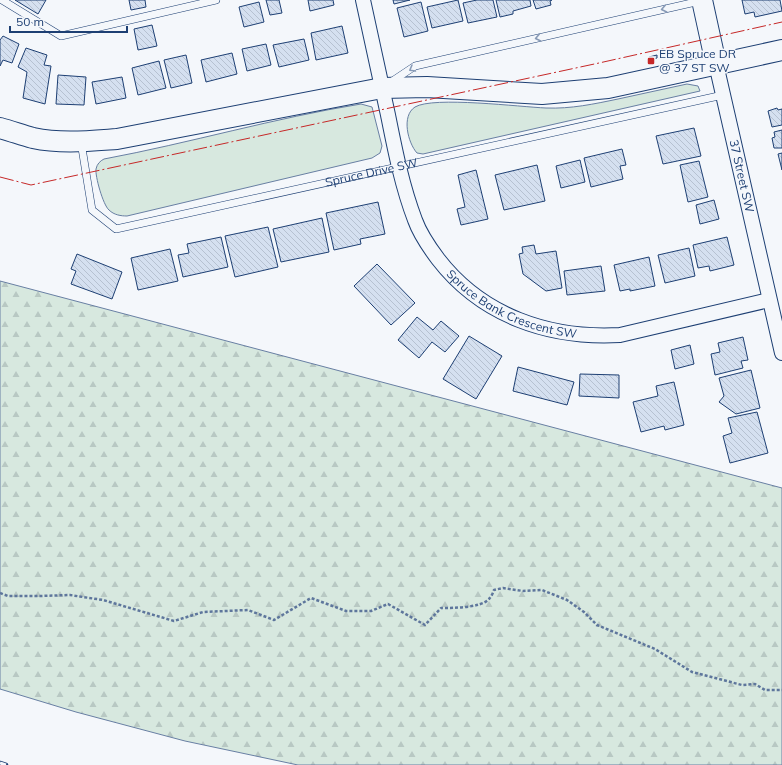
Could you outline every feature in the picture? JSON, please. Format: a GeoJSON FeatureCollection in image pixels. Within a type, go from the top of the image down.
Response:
{"type":"FeatureCollection","features":[{"type":"Feature","properties":{"kind":"street","name":"Spruce Bank Crescent SW"},"geometry":{"type":"LineString","coordinates":[[362,0],[399,168],[415,221],[423,236],[442,264],[469,290],[485,302],[520,321],[540,328],[566,334],[599,336],[620,335],[769,300]]}},
{"type":"Feature","properties":{"kind":"street","name":"37 Street SW"},"geometry":{"type":"LineString","coordinates":[[702,0],[782,353]]}},
{"type":"Feature","properties":{"kind":"street"},"geometry":{"type":"LineString","coordinates":[[0,128],[34,138],[81,142],[117,139],[382,88],[427,87],[542,94],[608,88],[782,50]]}},
{"type":"Feature","properties":{"kind":"lane"},"geometry":{"type":"LineString","coordinates":[[2,0],[61,36],[216,0]]}},
{"type":"Feature","properties":{"kind":"lane"},"geometry":{"type":"LineString","coordinates":[[382,88],[415,66],[702,0]]}},
{"type":"Feature","properties":{"kind":"lane","name":"Spruce Drive SW"},"geometry":{"type":"LineString","coordinates":[[81,142],[92,210],[116,229],[399,168],[723,95]]}},
{"type":"Feature","properties":{"kind":"path"},"geometry":{"type":"LineString","coordinates":[[0,593],[8,596],[70,595],[103,600],[174,621],[203,612],[248,610],[274,620],[311,598],[346,611],[371,610],[388,604],[424,625],[441,608],[464,608],[475,605],[489,599],[494,590],[503,588],[523,592],[542,590],[566,600],[584,612],[597,625],[655,649],[692,672],[742,685],[756,684],[765,690],[782,690]]}},
{"type":"Feature","properties":{"kind":"green space"},"geometry":{"type":"Polygon","coordinates":[[[687,84],[698,86],[700,91],[423,154],[417,153],[414,149],[407,130],[408,117],[411,111],[415,107],[425,104],[458,102],[564,108],[600,103],[687,84]]]}},
{"type":"Feature","properties":{"kind":"green space"},"geometry":{"type":"Polygon","coordinates":[[[361,104],[372,107],[382,146],[380,153],[372,158],[127,216],[118,215],[111,212],[102,197],[96,169],[99,163],[104,159],[168,146],[296,116],[361,104]]]}},
{"type":"Feature","properties":{"kind":"green space"},"geometry":{"type":"Polygon","coordinates":[[[0,281],[782,488],[782,765],[298,765],[185,741],[76,712],[0,689],[0,281]]]}},
{"type":"Feature","properties":{"kind":"building"},"geometry":{"type":"Polygon","coordinates":[[[15,0],[46,0],[38,14],[15,0]]]}},
{"type":"Feature","properties":{"kind":"building"},"geometry":{"type":"Polygon","coordinates":[[[129,0],[145,0],[146,7],[131,10],[129,0]]]}},
{"type":"Feature","properties":{"kind":"building"},"geometry":{"type":"Polygon","coordinates":[[[266,0],[279,0],[282,13],[270,15],[266,0]]]}},
{"type":"Feature","properties":{"kind":"building"},"geometry":{"type":"Polygon","coordinates":[[[308,0],[333,0],[334,5],[310,11],[308,0]]]}},
{"type":"Feature","properties":{"kind":"building"},"geometry":{"type":"Polygon","coordinates":[[[393,0],[410,0],[394,4],[393,0]]]}},
{"type":"Feature","properties":{"kind":"building"},"geometry":{"type":"Polygon","coordinates":[[[458,0],[463,21],[432,28],[427,7],[458,0]]]}},
{"type":"Feature","properties":{"kind":"building"},"geometry":{"type":"Polygon","coordinates":[[[477,0],[493,0],[497,17],[468,23],[463,3],[477,0]]]}},
{"type":"Feature","properties":{"kind":"building"},"geometry":{"type":"Polygon","coordinates":[[[496,0],[530,0],[531,6],[513,11],[513,14],[500,17],[496,0]]]}},
{"type":"Feature","properties":{"kind":"building"},"geometry":{"type":"Polygon","coordinates":[[[533,0],[552,0],[550,1],[551,5],[536,9],[533,0]]]}},
{"type":"Feature","properties":{"kind":"building"},"geometry":{"type":"Polygon","coordinates":[[[742,0],[780,0],[782,11],[755,17],[754,12],[745,14],[742,0]]]}},
{"type":"Feature","properties":{"kind":"building"},"geometry":{"type":"Polygon","coordinates":[[[259,2],[264,22],[244,27],[239,7],[259,2]]]}},
{"type":"Feature","properties":{"kind":"building"},"geometry":{"type":"Polygon","coordinates":[[[421,2],[428,31],[404,37],[397,8],[421,2]]]}},
{"type":"Feature","properties":{"kind":"building"},"geometry":{"type":"Polygon","coordinates":[[[152,25],[157,46],[138,50],[134,29],[152,25]]]}},
{"type":"Feature","properties":{"kind":"building"},"geometry":{"type":"Polygon","coordinates":[[[342,26],[348,53],[316,60],[311,33],[342,26]]]}},
{"type":"Feature","properties":{"kind":"building"},"geometry":{"type":"Polygon","coordinates":[[[3,36],[19,44],[12,63],[3,60],[0,66],[0,40],[3,36]]]}},
{"type":"Feature","properties":{"kind":"building"},"geometry":{"type":"Polygon","coordinates":[[[304,39],[309,60],[279,67],[273,45],[304,39]]]}},
{"type":"Feature","properties":{"kind":"building"},"geometry":{"type":"Polygon","coordinates":[[[266,44],[271,65],[247,71],[242,49],[266,44]]]}},
{"type":"Feature","properties":{"kind":"building"},"geometry":{"type":"Polygon","coordinates":[[[26,48],[47,55],[44,65],[51,66],[45,104],[23,98],[27,72],[18,67],[26,48]]]}},
{"type":"Feature","properties":{"kind":"building"},"geometry":{"type":"Polygon","coordinates":[[[232,53],[237,74],[206,82],[201,60],[232,53]]]}},
{"type":"Feature","properties":{"kind":"building"},"geometry":{"type":"Polygon","coordinates":[[[186,55],[192,83],[171,88],[164,60],[186,55]]]}},
{"type":"Feature","properties":{"kind":"building"},"geometry":{"type":"Polygon","coordinates":[[[657,55],[657,58],[650,60],[649,57],[657,55]]]}},
{"type":"Feature","properties":{"kind":"building"},"geometry":{"type":"Polygon","coordinates":[[[159,61],[166,88],[138,95],[132,68],[159,61]]]}},
{"type":"Feature","properties":{"kind":"building"},"geometry":{"type":"Polygon","coordinates":[[[58,75],[86,77],[84,105],[56,104],[58,75]]]}},
{"type":"Feature","properties":{"kind":"building"},"geometry":{"type":"Polygon","coordinates":[[[122,77],[126,98],[96,104],[92,82],[122,77]]]}},
{"type":"Feature","properties":{"kind":"building"},"geometry":{"type":"Polygon","coordinates":[[[777,108],[778,110],[782,109],[782,125],[772,127],[768,111],[777,108]]]}},
{"type":"Feature","properties":{"kind":"building"},"geometry":{"type":"Polygon","coordinates":[[[694,128],[701,156],[663,164],[656,136],[694,128]]]}},
{"type":"Feature","properties":{"kind":"building"},"geometry":{"type":"Polygon","coordinates":[[[782,130],[782,148],[774,148],[772,138],[775,137],[774,132],[782,130]]]}},
{"type":"Feature","properties":{"kind":"building"},"geometry":{"type":"Polygon","coordinates":[[[622,149],[626,165],[620,166],[623,179],[591,187],[584,158],[622,149]]]}},
{"type":"Feature","properties":{"kind":"building"},"geometry":{"type":"Polygon","coordinates":[[[782,153],[782,170],[778,154],[782,153]]]}},
{"type":"Feature","properties":{"kind":"building"},"geometry":{"type":"Polygon","coordinates":[[[580,160],[585,182],[561,188],[556,166],[580,160]]]}},
{"type":"Feature","properties":{"kind":"building"},"geometry":{"type":"Polygon","coordinates":[[[699,161],[708,197],[688,202],[680,165],[699,161]]]}},
{"type":"Feature","properties":{"kind":"building"},"geometry":{"type":"Polygon","coordinates":[[[537,165],[545,201],[504,210],[495,175],[537,165]]]}},
{"type":"Feature","properties":{"kind":"building"},"geometry":{"type":"Polygon","coordinates":[[[476,170],[488,219],[461,225],[457,209],[465,207],[458,175],[476,170]]]}},
{"type":"Feature","properties":{"kind":"building"},"geometry":{"type":"Polygon","coordinates":[[[714,200],[719,219],[700,224],[696,205],[714,200]]]}},
{"type":"Feature","properties":{"kind":"building"},"geometry":{"type":"Polygon","coordinates":[[[378,202],[385,234],[360,239],[361,244],[334,250],[326,213],[378,202]]]}},
{"type":"Feature","properties":{"kind":"building"},"geometry":{"type":"Polygon","coordinates":[[[322,218],[329,252],[281,262],[273,229],[322,218]]]}},
{"type":"Feature","properties":{"kind":"building"},"geometry":{"type":"Polygon","coordinates":[[[268,227],[278,267],[235,277],[225,236],[268,227]]]}},
{"type":"Feature","properties":{"kind":"building"},"geometry":{"type":"Polygon","coordinates":[[[221,237],[228,267],[183,277],[178,255],[189,253],[187,244],[221,237]]]}},
{"type":"Feature","properties":{"kind":"building"},"geometry":{"type":"Polygon","coordinates":[[[727,237],[734,265],[710,271],[709,266],[698,268],[693,245],[727,237]]]}},
{"type":"Feature","properties":{"kind":"building"},"geometry":{"type":"Polygon","coordinates":[[[534,245],[536,254],[556,251],[562,288],[546,291],[523,274],[519,254],[523,253],[522,247],[534,245]]]}},
{"type":"Feature","properties":{"kind":"building"},"geometry":{"type":"Polygon","coordinates":[[[689,248],[695,276],[665,283],[658,255],[689,248]]]}},
{"type":"Feature","properties":{"kind":"building"},"geometry":{"type":"Polygon","coordinates":[[[170,249],[178,281],[138,290],[131,258],[170,249]]]}},
{"type":"Feature","properties":{"kind":"building"},"geometry":{"type":"Polygon","coordinates":[[[77,254],[122,272],[112,299],[71,284],[76,271],[71,269],[77,254]]]}},
{"type":"Feature","properties":{"kind":"building"},"geometry":{"type":"Polygon","coordinates":[[[649,257],[655,286],[630,291],[630,289],[620,291],[614,265],[649,257]]]}},
{"type":"Feature","properties":{"kind":"building"},"geometry":{"type":"Polygon","coordinates":[[[377,264],[415,303],[391,325],[354,286],[377,264]]]}},
{"type":"Feature","properties":{"kind":"building"},"geometry":{"type":"Polygon","coordinates":[[[601,266],[605,291],[567,295],[564,271],[601,266]]]}},
{"type":"Feature","properties":{"kind":"building"},"geometry":{"type":"Polygon","coordinates":[[[417,317],[433,330],[441,321],[459,336],[445,352],[432,342],[419,358],[398,340],[417,317]]]}},
{"type":"Feature","properties":{"kind":"building"},"geometry":{"type":"Polygon","coordinates":[[[469,336],[502,356],[476,399],[443,379],[469,336]]]}},
{"type":"Feature","properties":{"kind":"building"},"geometry":{"type":"Polygon","coordinates":[[[743,337],[748,360],[741,361],[743,368],[715,375],[711,354],[720,352],[718,343],[743,337]]]}},
{"type":"Feature","properties":{"kind":"building"},"geometry":{"type":"Polygon","coordinates":[[[690,345],[694,364],[675,369],[671,350],[690,345]]]}},
{"type":"Feature","properties":{"kind":"building"},"geometry":{"type":"Polygon","coordinates":[[[518,367],[574,382],[567,405],[513,391],[518,367]]]}},
{"type":"Feature","properties":{"kind":"building"},"geometry":{"type":"Polygon","coordinates":[[[751,370],[760,408],[736,414],[719,402],[724,396],[719,378],[751,370]]]}},
{"type":"Feature","properties":{"kind":"building"},"geometry":{"type":"Polygon","coordinates":[[[580,374],[619,375],[619,398],[579,396],[580,374]]]}},
{"type":"Feature","properties":{"kind":"building"},"geometry":{"type":"Polygon","coordinates":[[[674,382],[684,425],[665,430],[664,426],[641,432],[633,402],[658,396],[656,386],[674,382]]]}},
{"type":"Feature","properties":{"kind":"building"},"geometry":{"type":"Polygon","coordinates":[[[757,412],[768,453],[730,463],[723,436],[732,433],[728,418],[757,412]]]}},
{"type":"Feature","properties":{"kind":"railway"},"geometry":{"type":"LineString","coordinates":[[0,763],[6,765]]}},
{"type":"Feature","properties":{"kind":"power"},"geometry":{"type":"LineString","coordinates":[[0,177],[31,185],[599,63],[782,22]]}},
{"type":"Feature","properties":{"kind":"place","name":"EB Spruce DR @ 37 ST SW"},"geometry":{"type":"Point","coordinates":[651,61]}}]}
